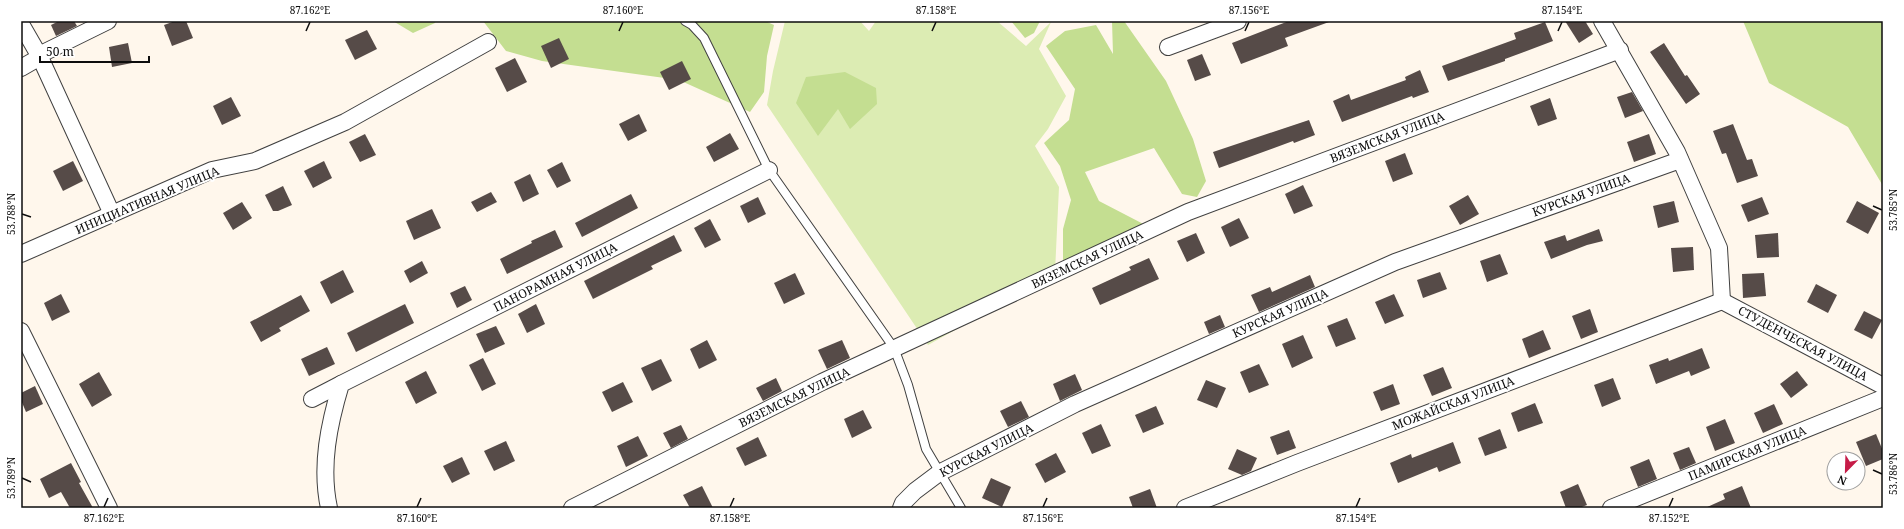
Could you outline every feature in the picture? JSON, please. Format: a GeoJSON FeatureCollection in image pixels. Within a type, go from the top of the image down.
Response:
{"type":"FeatureCollection","features":[{"type":"Feature","properties":{"kind":"street"},"geometry":{"type":"LineString","coordinates":[[21,68],[40,57],[39,55],[108,21]]}},
{"type":"Feature","properties":{"kind":"street"},"geometry":{"type":"LineString","coordinates":[[1168,47],[1238,21]]}},
{"type":"Feature","properties":{"kind":"street"},"geometry":{"type":"LineString","coordinates":[[1602,21],[1620,50],[1680,160],[1719,248],[1722,301]]}},
{"type":"Feature","properties":{"kind":"street"},"geometry":{"type":"LineString","coordinates":[[21,24],[40,57],[112,214]]}},
{"type":"Feature","properties":{"kind":"street","name":"ИНИЦИАТИВНАЯ УЛИЦА"},"geometry":{"type":"LineString","coordinates":[[21,254],[212,170],[255,161],[345,122],[488,42]]}},
{"type":"Feature","properties":{"kind":"street","name":"ВЯЗЕМСКАЯ УЛИЦА"},"geometry":{"type":"LineString","coordinates":[[572,508],[822,382],[1188,212],[1620,50]]}},
{"type":"Feature","properties":{"kind":"street","name":"КУРСКАЯ УЛИЦА"},"geometry":{"type":"LineString","coordinates":[[901,508],[903,502],[939,473],[1075,404],[1395,262],[1680,160]]}},
{"type":"Feature","properties":{"kind":"street","name":"ПАНОРАМНАЯ УЛИЦА"},"geometry":{"type":"LineString","coordinates":[[312,398],[769,170]]}},
{"type":"Feature","properties":{"kind":"street","name":"СТУДЕНЧЕСКАЯ УЛИЦА"},"geometry":{"type":"LineString","coordinates":[[1722,301],[1883,386]]}},
{"type":"Feature","properties":{"kind":"street","name":"МОЖАЙСКАЯ УЛИЦА"},"geometry":{"type":"LineString","coordinates":[[1185,508],[1304,460],[1722,301]]}},
{"type":"Feature","properties":{"kind":"street"},"geometry":{"type":"LineString","coordinates":[[21,331],[109,508]]}},
{"type":"Feature","properties":{"kind":"street"},"geometry":{"type":"LineString","coordinates":[[329,508],[325,478],[326,454],[332,414],[341,384]]}},
{"type":"Feature","properties":{"kind":"street","name":"ПАМИРСКАЯ УЛИЦА"},"geometry":{"type":"LineString","coordinates":[[1611,508],[1883,398]]}},
{"type":"Feature","properties":{"kind":"lane"},"geometry":{"type":"LineString","coordinates":[[685,21],[692,25],[704,38],[769,170],[894,348],[908,385],[926,449],[961,508]]}},
{"type":"Feature","properties":{"kind":"green space"},"geometry":{"type":"Polygon","coordinates":[[[393,21],[436,21],[435,23],[413,33],[393,21]]]}},
{"type":"Feature","properties":{"kind":"green space"},"geometry":{"type":"Polygon","coordinates":[[[483,21],[765,21],[774,25],[767,56],[764,92],[750,112],[679,80],[542,61],[506,51],[483,21]]]}},
{"type":"Feature","properties":{"kind":"green space"},"geometry":{"type":"Polygon","coordinates":[[[785,21],[860,21],[869,31],[876,21],[997,21],[1026,46],[1051,22],[1039,49],[1066,96],[1048,129],[1035,146],[1059,187],[1055,272],[1040,283],[928,345],[767,105],[773,71],[785,21]]]}},
{"type":"Feature","properties":{"kind":"green space"},"geometry":{"type":"Polygon","coordinates":[[[1011,21],[1040,21],[1034,33],[1025,38],[1011,21]]]}},
{"type":"Feature","properties":{"kind":"green space"},"geometry":{"type":"Polygon","coordinates":[[[1112,21],[1124,21],[1166,81],[1193,139],[1206,181],[1197,197],[1182,194],[1154,148],[1085,172],[1099,201],[1153,229],[1063,270],[1063,229],[1071,200],[1060,166],[1044,143],[1069,120],[1075,89],[1046,46],[1065,31],[1096,25],[1113,54],[1112,21]]]}},
{"type":"Feature","properties":{"kind":"green space"},"geometry":{"type":"Polygon","coordinates":[[[1743,21],[1883,21],[1883,186],[1848,127],[1769,83],[1743,21]]]}},
{"type":"Feature","properties":{"kind":"green space"},"geometry":{"type":"Polygon","coordinates":[[[845,72],[876,88],[877,104],[850,129],[838,109],[818,136],[796,103],[806,77],[845,72]]]}},
{"type":"Feature","properties":{"kind":"building"},"geometry":{"type":"Polygon","coordinates":[[[59,21],[74,21],[77,26],[56,36],[51,25],[59,21]]]}},
{"type":"Feature","properties":{"kind":"building"},"geometry":{"type":"Polygon","coordinates":[[[175,21],[186,21],[193,38],[172,46],[164,25],[175,21]]]}},
{"type":"Feature","properties":{"kind":"building"},"geometry":{"type":"Polygon","coordinates":[[[1289,21],[1329,22],[1285,38],[1288,46],[1241,64],[1232,43],[1289,21]]]}},
{"type":"Feature","properties":{"kind":"building"},"geometry":{"type":"Polygon","coordinates":[[[1565,21],[1585,21],[1593,34],[1579,43],[1565,21]]]}},
{"type":"Feature","properties":{"kind":"building"},"geometry":{"type":"Polygon","coordinates":[[[1545,22],[1553,41],[1505,59],[1505,61],[1448,81],[1442,66],[1516,39],[1514,33],[1545,22]]]}},
{"type":"Feature","properties":{"kind":"building"},"geometry":{"type":"Polygon","coordinates":[[[367,30],[377,49],[355,60],[345,40],[367,30]]]}},
{"type":"Feature","properties":{"kind":"building"},"geometry":{"type":"Polygon","coordinates":[[[559,38],[569,59],[551,68],[541,46],[559,38]]]}},
{"type":"Feature","properties":{"kind":"building"},"geometry":{"type":"Polygon","coordinates":[[[128,43],[132,63],[112,67],[109,47],[128,43]]]}},
{"type":"Feature","properties":{"kind":"building"},"geometry":{"type":"Polygon","coordinates":[[[1664,43],[1685,76],[1687,75],[1700,94],[1686,104],[1650,52],[1664,43]]]}},
{"type":"Feature","properties":{"kind":"building"},"geometry":{"type":"Polygon","coordinates":[[[1202,54],[1211,75],[1195,81],[1187,60],[1202,54]]]}},
{"type":"Feature","properties":{"kind":"building"},"geometry":{"type":"Polygon","coordinates":[[[515,58],[527,82],[507,92],[495,68],[515,58]]]}},
{"type":"Feature","properties":{"kind":"building"},"geometry":{"type":"Polygon","coordinates":[[[682,61],[691,79],[669,90],[660,72],[682,61]]]}},
{"type":"Feature","properties":{"kind":"building"},"geometry":{"type":"Polygon","coordinates":[[[1420,70],[1429,92],[1413,98],[1412,96],[1342,122],[1333,101],[1349,94],[1351,100],[1406,80],[1405,77],[1420,70]]]}},
{"type":"Feature","properties":{"kind":"building"},"geometry":{"type":"Polygon","coordinates":[[[1632,92],[1643,111],[1625,118],[1617,97],[1632,92]]]}},
{"type":"Feature","properties":{"kind":"building"},"geometry":{"type":"Polygon","coordinates":[[[231,97],[241,116],[222,125],[213,106],[231,97]]]}},
{"type":"Feature","properties":{"kind":"building"},"geometry":{"type":"Polygon","coordinates":[[[1550,98],[1557,119],[1538,126],[1530,106],[1550,98]]]}},
{"type":"Feature","properties":{"kind":"building"},"geometry":{"type":"Polygon","coordinates":[[[639,114],[647,131],[628,141],[619,124],[639,114]]]}},
{"type":"Feature","properties":{"kind":"building"},"geometry":{"type":"Polygon","coordinates":[[[1309,120],[1315,135],[1294,143],[1293,141],[1219,168],[1213,152],[1309,120]]]}},
{"type":"Feature","properties":{"kind":"building"},"geometry":{"type":"Polygon","coordinates":[[[1733,124],[1747,160],[1752,159],[1758,176],[1737,183],[1726,153],[1722,154],[1713,131],[1733,124]]]}},
{"type":"Feature","properties":{"kind":"building"},"geometry":{"type":"Polygon","coordinates":[[[730,133],[739,149],[714,162],[706,147],[730,133]]]}},
{"type":"Feature","properties":{"kind":"building"},"geometry":{"type":"Polygon","coordinates":[[[365,134],[376,155],[360,162],[349,142],[365,134]]]}},
{"type":"Feature","properties":{"kind":"building"},"geometry":{"type":"Polygon","coordinates":[[[1649,134],[1656,154],[1634,162],[1627,142],[1649,134]]]}},
{"type":"Feature","properties":{"kind":"building"},"geometry":{"type":"Polygon","coordinates":[[[1405,153],[1413,174],[1393,182],[1385,161],[1405,153]]]}},
{"type":"Feature","properties":{"kind":"building"},"geometry":{"type":"Polygon","coordinates":[[[73,161],[83,181],[63,191],[53,171],[73,161]]]}},
{"type":"Feature","properties":{"kind":"building"},"geometry":{"type":"Polygon","coordinates":[[[324,161],[332,178],[313,188],[304,171],[324,161]]]}},
{"type":"Feature","properties":{"kind":"building"},"geometry":{"type":"Polygon","coordinates":[[[562,162],[571,181],[557,188],[547,170],[562,162]]]}},
{"type":"Feature","properties":{"kind":"building"},"geometry":{"type":"Polygon","coordinates":[[[530,174],[539,194],[523,202],[514,182],[530,174]]]}},
{"type":"Feature","properties":{"kind":"building"},"geometry":{"type":"Polygon","coordinates":[[[1303,185],[1313,206],[1294,214],[1285,194],[1303,185]]]}},
{"type":"Feature","properties":{"kind":"building"},"geometry":{"type":"Polygon","coordinates":[[[283,186],[292,205],[278,211],[273,211],[265,195],[283,186]]]}},
{"type":"Feature","properties":{"kind":"building"},"geometry":{"type":"Polygon","coordinates":[[[491,192],[497,202],[477,212],[471,202],[491,192]]]}},
{"type":"Feature","properties":{"kind":"building"},"geometry":{"type":"Polygon","coordinates":[[[631,194],[638,208],[582,237],[575,223],[631,194]]]}},
{"type":"Feature","properties":{"kind":"building"},"geometry":{"type":"Polygon","coordinates":[[[1468,195],[1479,214],[1460,225],[1449,206],[1468,195]]]}},
{"type":"Feature","properties":{"kind":"building"},"geometry":{"type":"Polygon","coordinates":[[[758,197],[766,214],[748,223],[740,206],[758,197]]]}},
{"type":"Feature","properties":{"kind":"building"},"geometry":{"type":"Polygon","coordinates":[[[1762,197],[1769,214],[1748,222],[1741,205],[1762,197]]]}},
{"type":"Feature","properties":{"kind":"building"},"geometry":{"type":"Polygon","coordinates":[[[1674,201],[1679,222],[1658,228],[1653,206],[1674,201]]]}},
{"type":"Feature","properties":{"kind":"building"},"geometry":{"type":"Polygon","coordinates":[[[1857,201],[1879,213],[1868,234],[1846,222],[1857,201]]]}},
{"type":"Feature","properties":{"kind":"building"},"geometry":{"type":"Polygon","coordinates":[[[242,202],[252,218],[233,230],[223,213],[242,202]]]}},
{"type":"Feature","properties":{"kind":"building"},"geometry":{"type":"Polygon","coordinates":[[[432,209],[441,228],[414,240],[406,221],[432,209]]]}},
{"type":"Feature","properties":{"kind":"building"},"geometry":{"type":"Polygon","coordinates":[[[1239,218],[1249,238],[1230,247],[1221,227],[1239,218]]]}},
{"type":"Feature","properties":{"kind":"building"},"geometry":{"type":"Polygon","coordinates":[[[710,219],[721,240],[705,248],[694,228],[710,219]]]}},
{"type":"Feature","properties":{"kind":"building"},"geometry":{"type":"Polygon","coordinates":[[[1599,229],[1603,241],[1587,245],[1551,259],[1544,242],[1565,235],[1567,241],[1599,229]]]}},
{"type":"Feature","properties":{"kind":"building"},"geometry":{"type":"Polygon","coordinates":[[[555,230],[563,247],[507,274],[500,259],[532,243],[531,241],[555,230]]]}},
{"type":"Feature","properties":{"kind":"building"},"geometry":{"type":"Polygon","coordinates":[[[1196,233],[1205,253],[1187,262],[1177,241],[1196,233]]]}},
{"type":"Feature","properties":{"kind":"building"},"geometry":{"type":"Polygon","coordinates":[[[1778,233],[1779,257],[1757,258],[1755,235],[1778,233]]]}},
{"type":"Feature","properties":{"kind":"building"},"geometry":{"type":"Polygon","coordinates":[[[674,235],[682,251],[651,266],[653,269],[593,299],[584,281],[674,235]]]}},
{"type":"Feature","properties":{"kind":"building"},"geometry":{"type":"Polygon","coordinates":[[[1693,247],[1694,270],[1673,272],[1671,248],[1693,247]]]}},
{"type":"Feature","properties":{"kind":"building"},"geometry":{"type":"Polygon","coordinates":[[[1500,254],[1508,274],[1487,282],[1480,261],[1500,254]]]}},
{"type":"Feature","properties":{"kind":"building"},"geometry":{"type":"Polygon","coordinates":[[[1149,258],[1159,279],[1100,305],[1092,288],[1131,270],[1129,267],[1149,258]]]}},
{"type":"Feature","properties":{"kind":"building"},"geometry":{"type":"Polygon","coordinates":[[[422,261],[428,273],[410,283],[404,271],[422,261]]]}},
{"type":"Feature","properties":{"kind":"building"},"geometry":{"type":"Polygon","coordinates":[[[343,270],[354,292],[331,304],[320,282],[343,270]]]}},
{"type":"Feature","properties":{"kind":"building"},"geometry":{"type":"Polygon","coordinates":[[[1440,272],[1447,289],[1423,298],[1417,280],[1440,272]]]}},
{"type":"Feature","properties":{"kind":"building"},"geometry":{"type":"Polygon","coordinates":[[[795,273],[805,294],[784,304],[774,283],[795,273]]]}},
{"type":"Feature","properties":{"kind":"building"},"geometry":{"type":"Polygon","coordinates":[[[1764,273],[1766,296],[1743,298],[1742,274],[1764,273]]]}},
{"type":"Feature","properties":{"kind":"building"},"geometry":{"type":"Polygon","coordinates":[[[1310,275],[1315,287],[1259,312],[1251,295],[1270,287],[1272,292],[1310,275]]]}},
{"type":"Feature","properties":{"kind":"building"},"geometry":{"type":"Polygon","coordinates":[[[1816,284],[1837,295],[1828,313],[1807,302],[1816,284]]]}},
{"type":"Feature","properties":{"kind":"building"},"geometry":{"type":"Polygon","coordinates":[[[465,286],[472,300],[457,308],[450,293],[465,286]]]}},
{"type":"Feature","properties":{"kind":"building"},"geometry":{"type":"Polygon","coordinates":[[[61,294],[70,312],[52,321],[44,303],[61,294]]]}},
{"type":"Feature","properties":{"kind":"building"},"geometry":{"type":"Polygon","coordinates":[[[1394,294],[1404,316],[1385,324],[1375,302],[1394,294]]]}},
{"type":"Feature","properties":{"kind":"building"},"geometry":{"type":"Polygon","coordinates":[[[301,295],[310,311],[279,328],[281,331],[261,342],[250,322],[301,295]]]}},
{"type":"Feature","properties":{"kind":"building"},"geometry":{"type":"Polygon","coordinates":[[[405,304],[414,323],[356,352],[347,333],[405,304]]]}},
{"type":"Feature","properties":{"kind":"building"},"geometry":{"type":"Polygon","coordinates":[[[536,304],[545,324],[527,333],[518,314],[536,304]]]}},
{"type":"Feature","properties":{"kind":"building"},"geometry":{"type":"Polygon","coordinates":[[[1590,309],[1598,332],[1581,339],[1572,316],[1590,309]]]}},
{"type":"Feature","properties":{"kind":"building"},"geometry":{"type":"Polygon","coordinates":[[[1864,311],[1882,320],[1872,339],[1854,330],[1864,311]]]}},
{"type":"Feature","properties":{"kind":"building"},"geometry":{"type":"Polygon","coordinates":[[[1220,315],[1225,327],[1209,334],[1204,322],[1220,315]]]}},
{"type":"Feature","properties":{"kind":"building"},"geometry":{"type":"Polygon","coordinates":[[[1347,318],[1356,339],[1336,347],[1327,326],[1347,318]]]}},
{"type":"Feature","properties":{"kind":"building"},"geometry":{"type":"Polygon","coordinates":[[[496,326],[505,344],[485,353],[476,334],[496,326]]]}},
{"type":"Feature","properties":{"kind":"building"},"geometry":{"type":"Polygon","coordinates":[[[1543,330],[1551,349],[1529,358],[1522,339],[1543,330]]]}},
{"type":"Feature","properties":{"kind":"building"},"geometry":{"type":"Polygon","coordinates":[[[1303,335],[1313,358],[1292,368],[1282,344],[1303,335]]]}},
{"type":"Feature","properties":{"kind":"building"},"geometry":{"type":"Polygon","coordinates":[[[707,340],[717,360],[699,369],[690,349],[707,340]]]}},
{"type":"Feature","properties":{"kind":"building"},"geometry":{"type":"Polygon","coordinates":[[[842,340],[850,358],[827,369],[818,350],[842,340]]]}},
{"type":"Feature","properties":{"kind":"building"},"geometry":{"type":"Polygon","coordinates":[[[327,347],[335,364],[309,376],[301,359],[327,347]]]}},
{"type":"Feature","properties":{"kind":"building"},"geometry":{"type":"Polygon","coordinates":[[[1702,348],[1710,368],[1691,376],[1689,371],[1656,384],[1649,365],[1668,358],[1669,361],[1702,348]]]}},
{"type":"Feature","properties":{"kind":"building"},"geometry":{"type":"Polygon","coordinates":[[[483,358],[496,384],[482,391],[469,365],[483,358]]]}},
{"type":"Feature","properties":{"kind":"building"},"geometry":{"type":"Polygon","coordinates":[[[661,359],[672,381],[652,391],[641,368],[661,359]]]}},
{"type":"Feature","properties":{"kind":"building"},"geometry":{"type":"Polygon","coordinates":[[[1259,364],[1269,385],[1249,393],[1240,372],[1259,364]]]}},
{"type":"Feature","properties":{"kind":"building"},"geometry":{"type":"Polygon","coordinates":[[[1443,367],[1452,388],[1432,396],[1423,375],[1443,367]]]}},
{"type":"Feature","properties":{"kind":"building"},"geometry":{"type":"Polygon","coordinates":[[[426,371],[437,393],[416,404],[405,382],[426,371]]]}},
{"type":"Feature","properties":{"kind":"building"},"geometry":{"type":"Polygon","coordinates":[[[1797,371],[1808,385],[1791,398],[1780,384],[1797,371]]]}},
{"type":"Feature","properties":{"kind":"building"},"geometry":{"type":"Polygon","coordinates":[[[99,372],[112,395],[92,407],[79,384],[99,372]]]}},
{"type":"Feature","properties":{"kind":"building"},"geometry":{"type":"Polygon","coordinates":[[[1075,374],[1082,390],[1060,401],[1053,384],[1075,374]]]}},
{"type":"Feature","properties":{"kind":"building"},"geometry":{"type":"Polygon","coordinates":[[[776,378],[782,391],[763,401],[756,388],[776,378]]]}},
{"type":"Feature","properties":{"kind":"building"},"geometry":{"type":"Polygon","coordinates":[[[1613,378],[1621,399],[1602,407],[1594,385],[1613,378]]]}},
{"type":"Feature","properties":{"kind":"building"},"geometry":{"type":"Polygon","coordinates":[[[1206,380],[1226,388],[1217,408],[1197,400],[1206,380]]]}},
{"type":"Feature","properties":{"kind":"building"},"geometry":{"type":"Polygon","coordinates":[[[623,382],[633,402],[612,412],[602,392],[623,382]]]}},
{"type":"Feature","properties":{"kind":"building"},"geometry":{"type":"Polygon","coordinates":[[[1393,384],[1400,404],[1381,411],[1373,392],[1393,384]]]}},
{"type":"Feature","properties":{"kind":"building"},"geometry":{"type":"Polygon","coordinates":[[[35,386],[43,404],[26,412],[21,400],[21,393],[35,386]]]}},
{"type":"Feature","properties":{"kind":"building"},"geometry":{"type":"Polygon","coordinates":[[[1021,401],[1029,417],[1008,427],[1000,411],[1021,401]]]}},
{"type":"Feature","properties":{"kind":"building"},"geometry":{"type":"Polygon","coordinates":[[[1535,403],[1543,423],[1518,432],[1511,413],[1535,403]]]}},
{"type":"Feature","properties":{"kind":"building"},"geometry":{"type":"Polygon","coordinates":[[[1774,404],[1783,424],[1763,433],[1754,413],[1774,404]]]}},
{"type":"Feature","properties":{"kind":"building"},"geometry":{"type":"Polygon","coordinates":[[[1156,406],[1164,424],[1143,433],[1135,415],[1156,406]]]}},
{"type":"Feature","properties":{"kind":"building"},"geometry":{"type":"Polygon","coordinates":[[[863,410],[872,428],[852,438],[844,419],[863,410]]]}},
{"type":"Feature","properties":{"kind":"building"},"geometry":{"type":"Polygon","coordinates":[[[1725,419],[1735,443],[1715,451],[1706,427],[1725,419]]]}},
{"type":"Feature","properties":{"kind":"building"},"geometry":{"type":"Polygon","coordinates":[[[1101,424],[1111,446],[1092,454],[1082,433],[1101,424]]]}},
{"type":"Feature","properties":{"kind":"building"},"geometry":{"type":"Polygon","coordinates":[[[681,425],[688,439],[671,448],[663,433],[681,425]]]}},
{"type":"Feature","properties":{"kind":"building"},"geometry":{"type":"Polygon","coordinates":[[[1500,429],[1507,448],[1485,456],[1478,438],[1500,429]]]}},
{"type":"Feature","properties":{"kind":"building"},"geometry":{"type":"Polygon","coordinates":[[[1289,430],[1296,448],[1277,455],[1270,437],[1289,430]]]}},
{"type":"Feature","properties":{"kind":"building"},"geometry":{"type":"Polygon","coordinates":[[[1876,434],[1883,451],[1883,459],[1866,466],[1866,451],[1860,451],[1856,442],[1876,434]]]}},
{"type":"Feature","properties":{"kind":"building"},"geometry":{"type":"Polygon","coordinates":[[[638,436],[648,456],[626,467],[617,446],[638,436]]]}},
{"type":"Feature","properties":{"kind":"building"},"geometry":{"type":"Polygon","coordinates":[[[758,437],[767,456],[745,466],[736,448],[758,437]]]}},
{"type":"Feature","properties":{"kind":"building"},"geometry":{"type":"Polygon","coordinates":[[[506,441],[515,461],[494,471],[484,451],[506,441]]]}},
{"type":"Feature","properties":{"kind":"building"},"geometry":{"type":"Polygon","coordinates":[[[1453,442],[1461,463],[1439,472],[1437,467],[1398,483],[1390,463],[1411,454],[1412,458],[1453,442]]]}},
{"type":"Feature","properties":{"kind":"building"},"geometry":{"type":"Polygon","coordinates":[[[1689,447],[1696,463],[1680,470],[1673,453],[1689,447]]]}},
{"type":"Feature","properties":{"kind":"building"},"geometry":{"type":"Polygon","coordinates":[[[1237,449],[1257,458],[1251,471],[1242,475],[1228,469],[1237,449]]]}},
{"type":"Feature","properties":{"kind":"building"},"geometry":{"type":"Polygon","coordinates":[[[1056,453],[1066,472],[1045,483],[1035,464],[1056,453]]]}},
{"type":"Feature","properties":{"kind":"building"},"geometry":{"type":"Polygon","coordinates":[[[462,457],[470,474],[452,483],[443,466],[462,457]]]}},
{"type":"Feature","properties":{"kind":"building"},"geometry":{"type":"Polygon","coordinates":[[[1649,459],[1657,479],[1638,487],[1630,467],[1649,459]]]}},
{"type":"Feature","properties":{"kind":"building"},"geometry":{"type":"Polygon","coordinates":[[[71,463],[81,482],[79,483],[93,508],[70,508],[61,492],[49,498],[40,479],[71,463]]]}},
{"type":"Feature","properties":{"kind":"building"},"geometry":{"type":"Polygon","coordinates":[[[991,478],[1011,487],[1002,507],[982,498],[991,478]]]}},
{"type":"Feature","properties":{"kind":"building"},"geometry":{"type":"Polygon","coordinates":[[[1578,484],[1587,505],[1579,508],[1566,508],[1560,492],[1578,484]]]}},
{"type":"Feature","properties":{"kind":"building"},"geometry":{"type":"Polygon","coordinates":[[[702,486],[713,508],[690,508],[683,495],[702,486]]]}},
{"type":"Feature","properties":{"kind":"building"},"geometry":{"type":"Polygon","coordinates":[[[1742,486],[1751,508],[1705,508],[1725,499],[1723,494],[1742,486]]]}},
{"type":"Feature","properties":{"kind":"building"},"geometry":{"type":"Polygon","coordinates":[[[1150,489],[1157,508],[1133,508],[1129,497],[1150,489]]]}}]}
